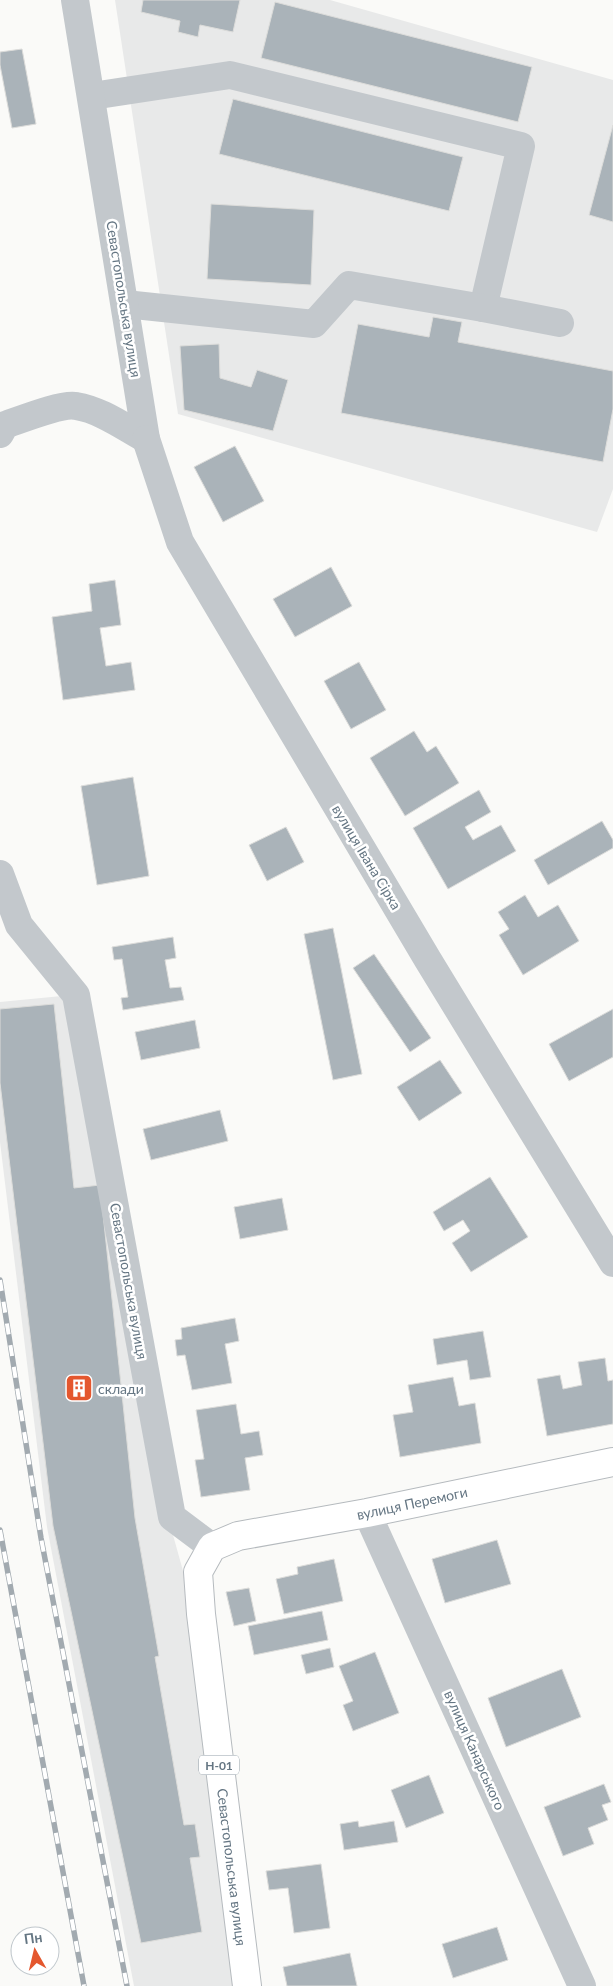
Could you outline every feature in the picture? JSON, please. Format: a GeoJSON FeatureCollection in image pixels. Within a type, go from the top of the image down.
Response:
{"type":"FeatureCollection","features":[{"type":"Feature","properties":{"kind":"main road","name":"вулиця Перемоги"},"geometry":{"type":"LineString","coordinates":[[212,1547],[238,1536],[367,1513],[613,1462]]}},
{"type":"Feature","properties":{"kind":"main road","name":"Севастопольська вулиця"},"geometry":{"type":"LineString","coordinates":[[212,1547],[198,1572],[201,1614],[247,1986]]}},
{"type":"Feature","properties":{"kind":"street","name":"Севастопольська вулиця"},"geometry":{"type":"LineString","coordinates":[[75,0],[146,439]]}},
{"type":"Feature","properties":{"kind":"street"},"geometry":{"type":"LineString","coordinates":[[92,96],[230,75],[521,146],[483,308]]}},
{"type":"Feature","properties":{"kind":"street"},"geometry":{"type":"LineString","coordinates":[[125,304],[314,324],[349,284],[560,323]]}},
{"type":"Feature","properties":{"kind":"street"},"geometry":{"type":"LineString","coordinates":[[0,434],[5,425],[38,413],[74,405],[105,416],[146,439]]}},
{"type":"Feature","properties":{"kind":"street","name":"вулиця Івана Сірка"},"geometry":{"type":"LineString","coordinates":[[146,439],[180,542],[428,960],[613,1263]]}},
{"type":"Feature","properties":{"kind":"street","name":"Севастопольська вулиця"},"geometry":{"type":"LineString","coordinates":[[0,874],[19,925],[76,994],[172,1517],[212,1547]]}},
{"type":"Feature","properties":{"kind":"street","name":"вулиця Канарського"},"geometry":{"type":"LineString","coordinates":[[367,1513],[582,1986]]}},
{"type":"Feature","properties":{"kind":"shaded area"},"geometry":{"type":"Polygon","coordinates":[[[115,0],[330,0],[613,80],[613,489],[597,532],[178,414],[115,0]]]}},
{"type":"Feature","properties":{"kind":"shaded area","name":"склади"},"geometry":{"type":"Polygon","coordinates":[[[72,995],[168,1517],[195,1614],[242,1986],[134,1986],[47,1527],[0,1142],[0,1002],[72,995]]]}},
{"type":"Feature","properties":{"kind":"building"},"geometry":{"type":"Polygon","coordinates":[[[143,0],[240,0],[233,32],[200,25],[198,37],[178,32],[180,21],[141,12],[143,0]]]}},
{"type":"Feature","properties":{"kind":"building"},"geometry":{"type":"Polygon","coordinates":[[[275,2],[532,67],[518,122],[261,58],[275,2]]]}},
{"type":"Feature","properties":{"kind":"building"},"geometry":{"type":"Polygon","coordinates":[[[22,49],[36,124],[12,128],[0,65],[0,52],[22,49]]]}},
{"type":"Feature","properties":{"kind":"building"},"geometry":{"type":"Polygon","coordinates":[[[233,99],[463,157],[449,211],[219,154],[233,99]]]}},
{"type":"Feature","properties":{"kind":"building"},"geometry":{"type":"Polygon","coordinates":[[[613,125],[613,222],[589,215],[613,125]]]}},
{"type":"Feature","properties":{"kind":"building"},"geometry":{"type":"Polygon","coordinates":[[[211,204],[314,210],[311,285],[207,279],[211,204]]]}},
{"type":"Feature","properties":{"kind":"building"},"geometry":{"type":"Polygon","coordinates":[[[433,317],[462,322],[458,342],[613,371],[613,409],[603,462],[341,413],[358,324],[429,337],[433,317]]]}},
{"type":"Feature","properties":{"kind":"building"},"geometry":{"type":"Polygon","coordinates":[[[219,344],[220,378],[251,387],[257,370],[288,380],[273,431],[184,410],[180,346],[219,344]]]}},
{"type":"Feature","properties":{"kind":"building"},"geometry":{"type":"Polygon","coordinates":[[[235,446],[264,501],[223,522],[194,467],[235,446]]]}},
{"type":"Feature","properties":{"kind":"building"},"geometry":{"type":"Polygon","coordinates":[[[331,567],[352,606],[295,637],[273,599],[331,567]]]}},
{"type":"Feature","properties":{"kind":"building"},"geometry":{"type":"Polygon","coordinates":[[[115,580],[121,625],[100,628],[106,666],[131,662],[135,690],[63,700],[52,617],[92,611],[89,584],[115,580]]]}},
{"type":"Feature","properties":{"kind":"building"},"geometry":{"type":"Polygon","coordinates":[[[359,662],[386,710],[351,729],[324,681],[359,662]]]}},
{"type":"Feature","properties":{"kind":"building"},"geometry":{"type":"Polygon","coordinates":[[[414,731],[427,752],[436,746],[459,783],[405,816],[370,758],[414,731]]]}},
{"type":"Feature","properties":{"kind":"building"},"geometry":{"type":"Polygon","coordinates":[[[133,777],[149,876],[97,885],[81,786],[133,777]]]}},
{"type":"Feature","properties":{"kind":"building"},"geometry":{"type":"Polygon","coordinates":[[[479,790],[491,812],[465,827],[473,840],[501,825],[516,851],[448,889],[413,828],[479,790]]]}},
{"type":"Feature","properties":{"kind":"building"},"geometry":{"type":"Polygon","coordinates":[[[602,821],[613,840],[613,848],[548,885],[534,860],[602,821]]]}},
{"type":"Feature","properties":{"kind":"building"},"geometry":{"type":"Polygon","coordinates":[[[286,827],[304,862],[267,881],[249,845],[286,827]]]}},
{"type":"Feature","properties":{"kind":"building"},"geometry":{"type":"Polygon","coordinates":[[[525,895],[538,917],[558,905],[579,941],[523,975],[499,935],[509,929],[498,912],[525,895]]]}},
{"type":"Feature","properties":{"kind":"building"},"geometry":{"type":"Polygon","coordinates":[[[333,928],[362,1074],[333,1080],[304,934],[333,928]]]}},
{"type":"Feature","properties":{"kind":"building"},"geometry":{"type":"Polygon","coordinates":[[[173,937],[176,958],[165,960],[170,988],[181,987],[184,1000],[123,1010],[121,998],[128,997],[122,959],[114,960],[112,947],[173,937]]]}},
{"type":"Feature","properties":{"kind":"building"},"geometry":{"type":"Polygon","coordinates":[[[374,954],[431,1038],[410,1052],[353,968],[374,954]]]}},
{"type":"Feature","properties":{"kind":"building","name":"склади"},"geometry":{"type":"Polygon","coordinates":[[[54,1004],[74,1188],[100,1185],[135,1518],[159,1656],[155,1657],[184,1825],[195,1824],[200,1857],[190,1858],[202,1932],[141,1943],[53,1526],[0,1083],[0,1009],[54,1004]]]}},
{"type":"Feature","properties":{"kind":"building"},"geometry":{"type":"Polygon","coordinates":[[[613,1009],[613,1057],[569,1081],[549,1044],[613,1009]]]}},
{"type":"Feature","properties":{"kind":"building"},"geometry":{"type":"Polygon","coordinates":[[[195,1020],[200,1048],[141,1060],[135,1032],[195,1020]]]}},
{"type":"Feature","properties":{"kind":"building"},"geometry":{"type":"Polygon","coordinates":[[[440,1060],[462,1093],[419,1121],[397,1087],[440,1060]]]}},
{"type":"Feature","properties":{"kind":"building"},"geometry":{"type":"Polygon","coordinates":[[[220,1110],[228,1141],[151,1160],[143,1129],[220,1110]]]}},
{"type":"Feature","properties":{"kind":"building"},"geometry":{"type":"Polygon","coordinates":[[[490,1177],[528,1237],[471,1272],[452,1243],[470,1231],[463,1220],[444,1231],[433,1212],[490,1177]]]}},
{"type":"Feature","properties":{"kind":"building"},"geometry":{"type":"Polygon","coordinates":[[[282,1198],[288,1230],[240,1239],[234,1207],[282,1198]]]}},
{"type":"Feature","properties":{"kind":"building"},"geometry":{"type":"Polygon","coordinates":[[[235,1318],[239,1341],[225,1344],[232,1383],[192,1390],[185,1355],[177,1356],[175,1340],[182,1339],[181,1328],[235,1318]]]}},
{"type":"Feature","properties":{"kind":"building"},"geometry":{"type":"Polygon","coordinates":[[[483,1331],[491,1377],[470,1380],[467,1360],[437,1365],[433,1339],[483,1331]]]}},
{"type":"Feature","properties":{"kind":"building"},"geometry":{"type":"Polygon","coordinates":[[[605,1358],[608,1381],[613,1380],[613,1424],[547,1436],[537,1379],[560,1375],[563,1389],[582,1385],[578,1362],[605,1358]]]}},
{"type":"Feature","properties":{"kind":"building"},"geometry":{"type":"Polygon","coordinates":[[[453,1377],[459,1406],[475,1403],[481,1443],[400,1457],[393,1415],[413,1412],[408,1385],[453,1377]]]}},
{"type":"Feature","properties":{"kind":"building"},"geometry":{"type":"Polygon","coordinates":[[[236,1404],[241,1434],[259,1431],[263,1455],[245,1458],[250,1490],[201,1497],[195,1460],[204,1459],[196,1410],[236,1404]]]}},
{"type":"Feature","properties":{"kind":"building"},"geometry":{"type":"Polygon","coordinates":[[[497,1540],[511,1584],[445,1603],[432,1559],[497,1540]]]}},
{"type":"Feature","properties":{"kind":"building"},"geometry":{"type":"Polygon","coordinates":[[[334,1559],[343,1601],[284,1614],[276,1579],[298,1574],[297,1567],[334,1559]]]}},
{"type":"Feature","properties":{"kind":"building"},"geometry":{"type":"Polygon","coordinates":[[[249,1588],[256,1621],[234,1626],[226,1592],[249,1588]]]}},
{"type":"Feature","properties":{"kind":"building"},"geometry":{"type":"Polygon","coordinates":[[[322,1611],[328,1640],[254,1655],[248,1626],[322,1611]]]}},
{"type":"Feature","properties":{"kind":"building"},"geometry":{"type":"Polygon","coordinates":[[[330,1648],[334,1667],[306,1674],[301,1655],[330,1648]]]}},
{"type":"Feature","properties":{"kind":"building"},"geometry":{"type":"Polygon","coordinates":[[[375,1652],[399,1713],[353,1731],[343,1705],[353,1701],[339,1666],[375,1652]]]}},
{"type":"Feature","properties":{"kind":"building"},"geometry":{"type":"Polygon","coordinates":[[[562,1669],[581,1717],[506,1747],[488,1698],[562,1669]]]}},
{"type":"Feature","properties":{"kind":"building"},"geometry":{"type":"Polygon","coordinates":[[[429,1775],[444,1813],[406,1828],[391,1790],[429,1775]]]}},
{"type":"Feature","properties":{"kind":"building"},"geometry":{"type":"Polygon","coordinates":[[[604,1784],[611,1802],[602,1805],[608,1820],[588,1828],[594,1844],[563,1856],[544,1807],[604,1784]]]}},
{"type":"Feature","properties":{"kind":"building"},"geometry":{"type":"Polygon","coordinates":[[[358,1821],[359,1827],[394,1821],[398,1842],[344,1850],[340,1824],[358,1821]]]}},
{"type":"Feature","properties":{"kind":"building"},"geometry":{"type":"Polygon","coordinates":[[[321,1864],[330,1928],[294,1933],[288,1888],[269,1890],[266,1871],[321,1864]]]}},
{"type":"Feature","properties":{"kind":"building"},"geometry":{"type":"Polygon","coordinates":[[[497,1927],[508,1960],[453,1978],[442,1944],[497,1927]]]}},
{"type":"Feature","properties":{"kind":"building"},"geometry":{"type":"Polygon","coordinates":[[[350,1953],[357,1986],[287,1986],[283,1967],[350,1953]]]}},
{"type":"Feature","properties":{"kind":"railway"},"geometry":{"type":"LineString","coordinates":[[0,1280],[41,1538],[127,1986]]}},
{"type":"Feature","properties":{"kind":"railway"},"geometry":{"type":"LineString","coordinates":[[0,1530],[84,1986]]}},
{"type":"Feature","properties":{"kind":"place","name":"склади"},"geometry":{"type":"Point","coordinates":[79,1388]}}]}
